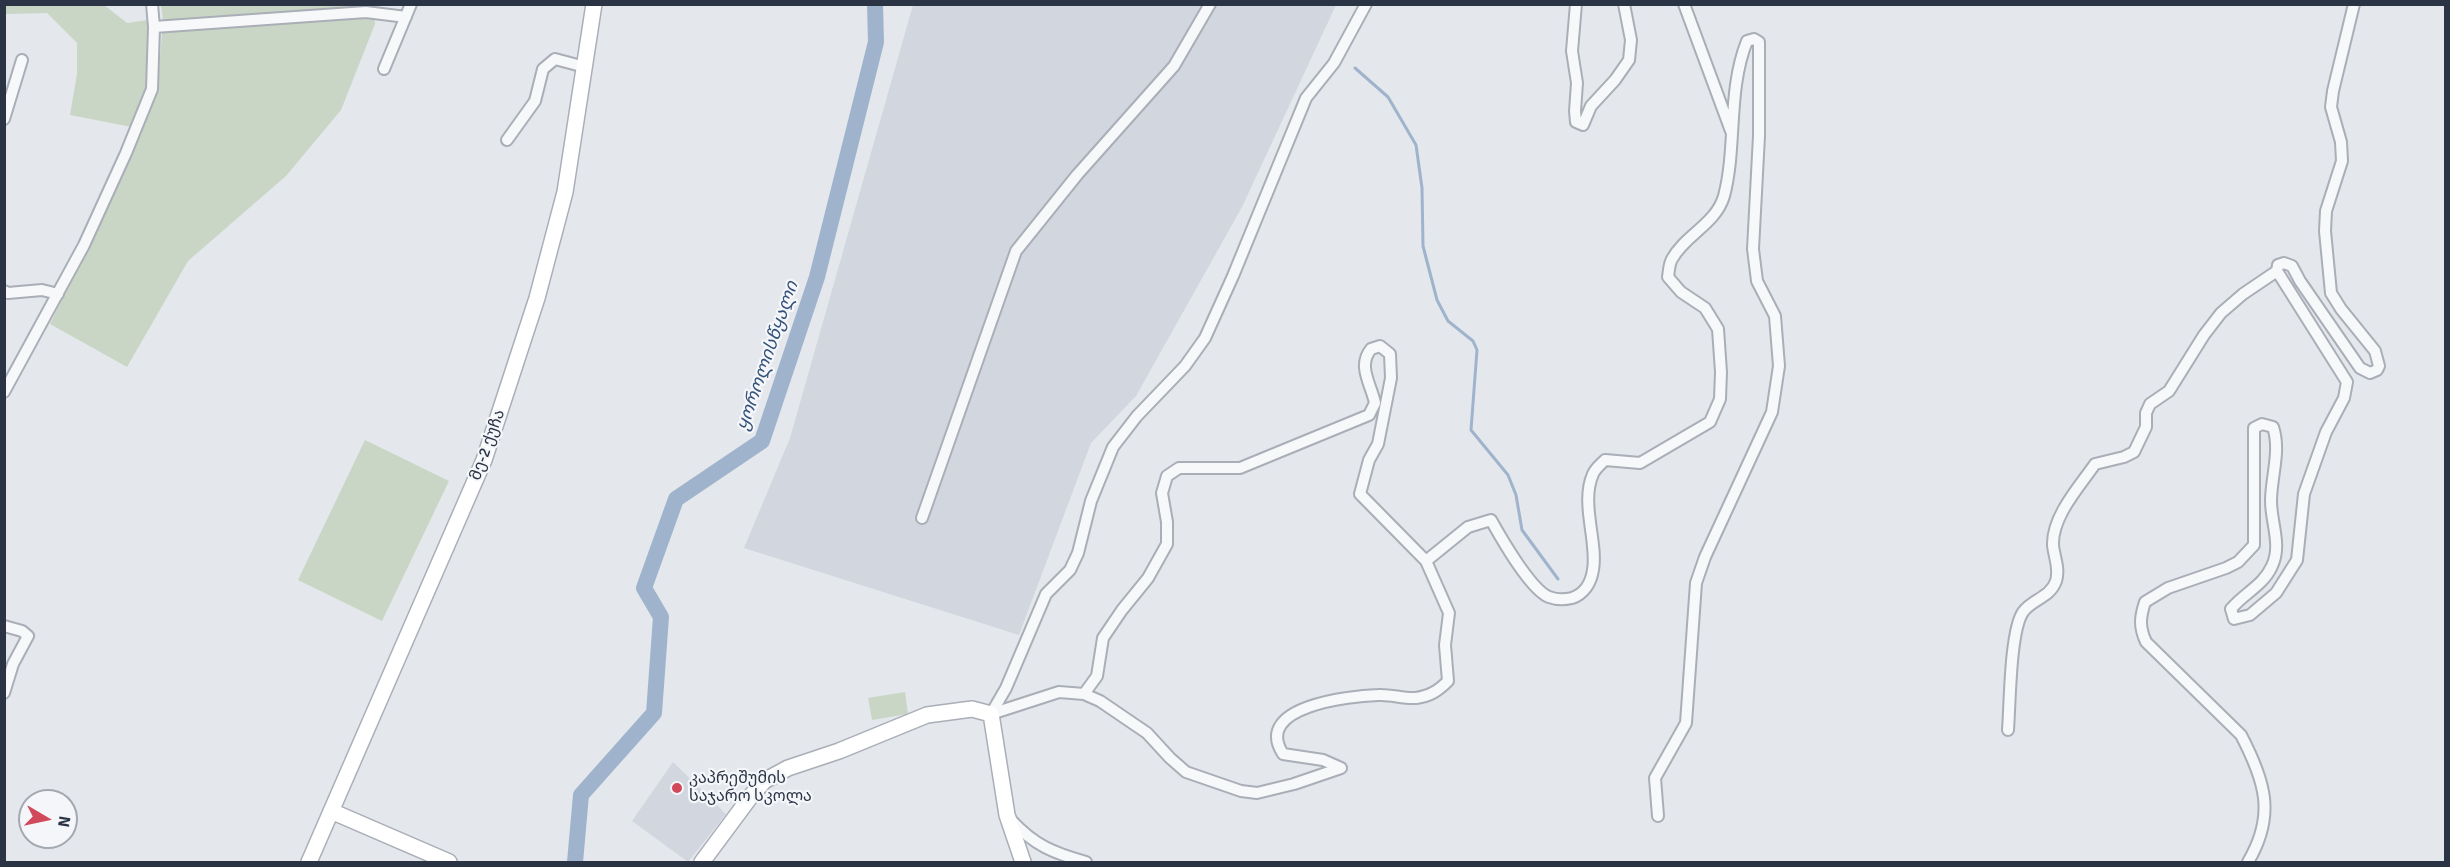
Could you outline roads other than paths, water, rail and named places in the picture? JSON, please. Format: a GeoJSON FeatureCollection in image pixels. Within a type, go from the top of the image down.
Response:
{"type":"FeatureCollection","features":[{"type":"Feature","properties":{"kind":"street"},"geometry":{"type":"LineString","coordinates":[[4,392],[58,294],[126,153],[152,89],[154,27],[152,4]]}},
{"type":"Feature","properties":{"kind":"street"},"geometry":{"type":"LineString","coordinates":[[384,69],[411,4]]}},
{"type":"Feature","properties":{"kind":"street","name":"მე-2 ქუჩა"},"geometry":{"type":"LineString","coordinates":[[309,862],[484,460],[537,298],[566,192],[594,4]]}},
{"type":"Feature","properties":{"kind":"street"},"geometry":{"type":"LineString","coordinates":[[922,518],[1016,251],[1077,175],[1174,66],[1210,4]]}},
{"type":"Feature","properties":{"kind":"street"},"geometry":{"type":"LineString","coordinates":[[1023,862],[1007,815],[991,714],[1006,688],[1046,594],[1070,570],[1078,553],[1091,501],[1113,447],[1137,416],[1185,366],[1204,338],[1233,276],[1306,98],[1334,63],[1366,4]]}},
{"type":"Feature","properties":{"kind":"street"},"geometry":{"type":"LineString","coordinates":[[1576,4],[1572,51],[1577,83],[1575,111],[1576,122],[1583,125],[1591,106],[1616,80],[1629,60],[1631,39],[1624,4]]}},
{"type":"Feature","properties":{"kind":"street"},"geometry":{"type":"LineString","coordinates":[[1684,4],[1731,131]]}},
{"type":"Feature","properties":{"kind":"street"},"geometry":{"type":"LineString","coordinates":[[2008,730],[2016,630],[2024,610],[2049,593],[2056,582],[2058,572],[2053,544],[2056,526],[2095,464],[2124,457],[2134,452],[2146,427],[2146,413],[2150,404],[2169,391],[2204,335],[2221,313],[2277,270],[2278,265],[2284,263],[2292,266],[2352,360],[2364,372],[2370,373],[2377,370],[2379,366],[2375,351],[2331,293],[2325,231],[2326,211],[2342,161],[2342,142],[2331,107],[2354,4]]}},
{"type":"Feature","properties":{"kind":"street"},"geometry":{"type":"LineString","coordinates":[[154,27],[366,12],[406,17]]}},
{"type":"Feature","properties":{"kind":"street"},"geometry":{"type":"LineString","coordinates":[[1426,561],[1468,528],[1491,520],[1516,562],[1547,597],[1563,600],[1578,596],[1587,588],[1593,570],[1589,521],[1589,494],[1593,472],[1605,460],[1640,463],[1710,422],[1720,399],[1718,329],[1705,308],[1681,292],[1668,277],[1671,261],[1682,246],[1708,222],[1724,197],[1741,55],[1747,41],[1754,39],[1759,42],[1760,92],[1753,249],[1757,281],[1775,316],[1779,366],[1772,412],[1710,546],[1696,583],[1686,723],[1655,778],[1658,816]]}},
{"type":"Feature","properties":{"kind":"street"},"geometry":{"type":"LineString","coordinates":[[507,140],[535,101],[543,69],[555,59],[585,67]]}},
{"type":"Feature","properties":{"kind":"street"},"geometry":{"type":"LineString","coordinates":[[4,119],[22,60]]}},
{"type":"Feature","properties":{"kind":"street"},"geometry":{"type":"LineString","coordinates":[[2248,862],[2265,826],[2262,781],[2251,753],[2241,735],[2146,642],[2140,630],[2145,602],[2152,600],[2168,588],[2232,565],[2254,545],[2254,428],[2262,424],[2273,427],[2277,439],[2271,503],[2277,544],[2274,563],[2260,585],[2231,609],[2234,619],[2250,615],[2276,593],[2297,560],[2304,494],[2326,432],[2344,398],[2348,382],[2277,270]]}},
{"type":"Feature","properties":{"kind":"street"},"geometry":{"type":"LineString","coordinates":[[4,291],[8,293],[42,290],[58,294]]}},
{"type":"Feature","properties":{"kind":"street"},"geometry":{"type":"LineString","coordinates":[[702,862],[764,781],[788,768],[839,751],[927,715],[972,709],[991,714],[1059,692],[1084,694],[1100,701],[1147,733],[1186,772],[1231,788],[1257,793],[1294,784],[1341,768],[1323,760],[1283,754],[1278,747],[1277,736],[1281,722],[1295,712],[1342,698],[1381,695],[1415,698],[1436,693],[1448,681],[1445,645],[1449,613],[1426,561],[1360,494],[1369,460],[1378,444],[1391,378],[1390,354],[1380,346],[1371,349],[1364,362],[1364,371],[1374,403],[1369,415],[1240,468],[1179,468],[1167,476],[1162,493],[1167,522],[1167,544],[1148,578],[1103,638],[1097,676],[1084,694]]}},
{"type":"Feature","properties":{"kind":"street"},"geometry":{"type":"LineString","coordinates":[[4,626],[22,631],[28,636],[13,664],[4,693]]}},
{"type":"Feature","properties":{"kind":"street"},"geometry":{"type":"LineString","coordinates":[[331,811],[449,862]]}},
{"type":"Feature","properties":{"kind":"street"},"geometry":{"type":"LineString","coordinates":[[1007,815],[1026,836],[1043,848],[1086,862]]}},
{"type":"Feature","properties":{"kind":"waterway","name":"ყოროლისწყალი"},"geometry":{"type":"LineString","coordinates":[[575,862],[581,795],[654,713],[661,617],[644,588],[676,499],[762,441],[817,277],[876,42],[875,4]]}},
{"type":"Feature","properties":{"kind":"waterway"},"geometry":{"type":"LineString","coordinates":[[1355,68],[1388,97],[1416,145],[1422,188],[1423,246],[1437,300],[1448,321],[1473,341],[1477,350],[1471,430],[1508,475],[1516,495],[1522,530],[1558,579]]}},
{"type":"Feature","properties":{"kind":"place","name":"კაპრეშუმის საჯარო სკოლა"},"geometry":{"type":"Point","coordinates":[677,788]}}]}
